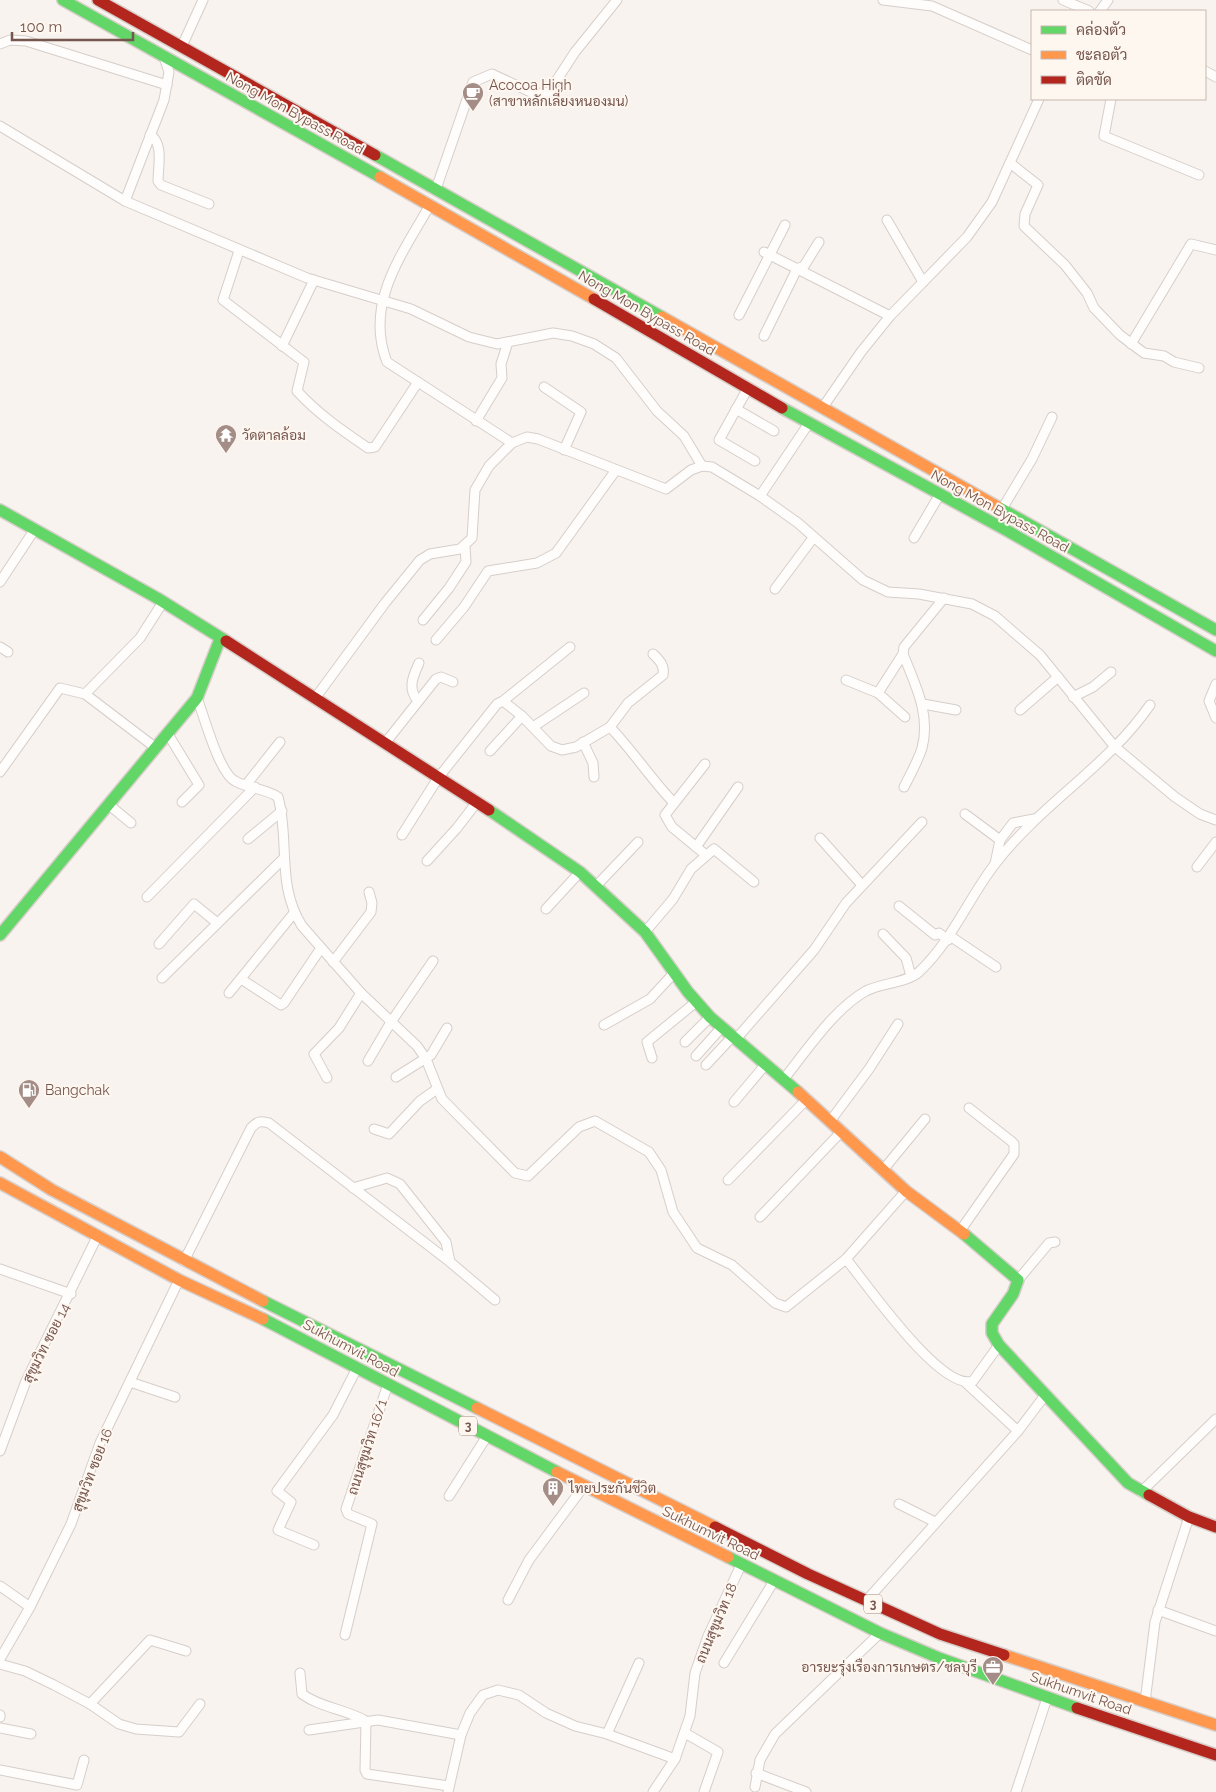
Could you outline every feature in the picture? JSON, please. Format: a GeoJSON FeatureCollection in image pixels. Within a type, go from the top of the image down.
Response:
{"type":"FeatureCollection","features":[{"type":"Feature","properties":{"kind":"main road","name":"Nong Mon Bypass Road"},"geometry":{"type":"LineString","coordinates":[[63,0],[430,205],[809,423],[940,494],[1216,652]]}},
{"type":"Feature","properties":{"kind":"main road","name":"Nong Mon Bypass Road"},"geometry":{"type":"LineString","coordinates":[[98,0],[668,319],[1216,630]]}},
{"type":"Feature","properties":{"kind":"main road"},"geometry":{"type":"LineString","coordinates":[[658,336],[668,319]]}},
{"type":"Feature","properties":{"kind":"main road"},"geometry":{"type":"LineString","coordinates":[[0,510],[163,602],[386,742],[538,842],[597,886],[645,932],[696,1002],[710,1017],[831,1120],[906,1191],[960,1231],[1018,1280],[1013,1294],[992,1324],[992,1333],[999,1346],[1128,1483],[1141,1492],[1189,1517],[1216,1527]]}},
{"type":"Feature","properties":{"kind":"main road"},"geometry":{"type":"LineString","coordinates":[[0,935],[197,698],[220,639]]}},
{"type":"Feature","properties":{"kind":"main road","name":"Sukhumvit Road"},"geometry":{"type":"LineString","coordinates":[[0,1157],[52,1190],[184,1261],[866,1601],[1052,1686],[1216,1755]]}},
{"type":"Feature","properties":{"kind":"main road","name":"Sukhumvit Road"},"geometry":{"type":"LineString","coordinates":[[0,1183],[97,1237],[180,1280],[358,1368],[584,1486],[880,1634],[939,1658],[1052,1686],[1145,1702],[1216,1725]]}},
{"type":"Feature","properties":{"kind":"street"},"geometry":{"type":"LineString","coordinates":[[182,46],[203,0]]}},
{"type":"Feature","properties":{"kind":"street"},"geometry":{"type":"LineString","coordinates":[[436,189],[473,82],[492,74],[535,94],[550,92],[575,52],[617,0]]}},
{"type":"Feature","properties":{"kind":"street"},"geometry":{"type":"LineString","coordinates":[[883,0],[932,6],[1031,50]]}},
{"type":"Feature","properties":{"kind":"street"},"geometry":{"type":"LineString","coordinates":[[1063,0],[1087,10]]}},
{"type":"Feature","properties":{"kind":"street"},"geometry":{"type":"LineString","coordinates":[[0,44],[10,40],[26,41],[167,85]]}},
{"type":"Feature","properties":{"kind":"street"},"geometry":{"type":"LineString","coordinates":[[125,201],[164,100],[169,72],[164,57]]}},
{"type":"Feature","properties":{"kind":"street"},"geometry":{"type":"LineString","coordinates":[[823,407],[861,352],[890,316],[967,236],[992,202],[1039,100]]}},
{"type":"Feature","properties":{"kind":"street"},"geometry":{"type":"LineString","coordinates":[[1111,100],[1104,136],[1199,175]]}},
{"type":"Feature","properties":{"kind":"street"},"geometry":{"type":"LineString","coordinates":[[0,126],[125,201],[239,251],[314,280],[411,309],[469,337],[497,344],[553,333],[594,344],[616,358],[657,411],[684,436],[702,466]]}},
{"type":"Feature","properties":{"kind":"street"},"geometry":{"type":"LineString","coordinates":[[150,135],[156,138],[158,146],[158,181],[161,185],[209,204]]}},
{"type":"Feature","properties":{"kind":"street"},"geometry":{"type":"LineString","coordinates":[[1010,163],[1038,185],[1026,214],[1024,226],[1077,279],[1094,308],[1110,327],[1144,352],[1164,356],[1174,362],[1199,368]]}},
{"type":"Feature","properties":{"kind":"street"},"geometry":{"type":"LineString","coordinates":[[430,205],[404,250],[381,301],[378,324],[380,345],[387,362],[512,443]]}},
{"type":"Feature","properties":{"kind":"street"},"geometry":{"type":"LineString","coordinates":[[887,220],[923,282]]}},
{"type":"Feature","properties":{"kind":"street"},"geometry":{"type":"LineString","coordinates":[[739,315],[767,253],[785,225]]}},
{"type":"Feature","properties":{"kind":"street"},"geometry":{"type":"LineString","coordinates":[[764,336],[797,269],[804,266],[819,242]]}},
{"type":"Feature","properties":{"kind":"street"},"geometry":{"type":"LineString","coordinates":[[1132,344],[1191,244],[1216,250]]}},
{"type":"Feature","properties":{"kind":"street"},"geometry":{"type":"LineString","coordinates":[[239,251],[222,300],[304,362],[297,391],[309,404],[338,428],[368,448],[375,447],[418,382]]}},
{"type":"Feature","properties":{"kind":"street"},"geometry":{"type":"LineString","coordinates":[[767,253],[890,316]]}},
{"type":"Feature","properties":{"kind":"street"},"geometry":{"type":"LineString","coordinates":[[282,346],[314,280]]}},
{"type":"Feature","properties":{"kind":"street"},"geometry":{"type":"LineString","coordinates":[[476,421],[502,378],[501,364],[508,342]]}},
{"type":"Feature","properties":{"kind":"street"},"geometry":{"type":"LineString","coordinates":[[544,387],[580,412],[564,450]]}},
{"type":"Feature","properties":{"kind":"street"},"geometry":{"type":"LineString","coordinates":[[748,388],[720,440],[755,461]]}},
{"type":"Feature","properties":{"kind":"street"},"geometry":{"type":"LineString","coordinates":[[736,409],[774,431]]}},
{"type":"Feature","properties":{"kind":"street"},"geometry":{"type":"LineString","coordinates":[[1002,509],[1032,459],[1052,417]]}},
{"type":"Feature","properties":{"kind":"street"},"geometry":{"type":"LineString","coordinates":[[760,496],[809,423]]}},
{"type":"Feature","properties":{"kind":"street"},"geometry":{"type":"LineString","coordinates":[[316,698],[385,603],[420,560],[430,554],[465,546],[472,538],[475,490],[489,466],[512,443],[526,437],[538,439],[666,489],[691,470],[702,466],[712,467],[760,496],[798,524],[863,580],[888,592],[944,598],[972,604],[995,616],[1040,655],[1115,747],[1175,797],[1200,814],[1216,820]]}},
{"type":"Feature","properties":{"kind":"street"},"geometry":{"type":"LineString","coordinates":[[436,640],[464,607],[488,571],[537,563],[556,552],[616,470]]}},
{"type":"Feature","properties":{"kind":"street"},"geometry":{"type":"LineString","coordinates":[[914,538],[940,494]]}},
{"type":"Feature","properties":{"kind":"street"},"geometry":{"type":"LineString","coordinates":[[0,582],[35,529]]}},
{"type":"Feature","properties":{"kind":"street"},"geometry":{"type":"LineString","coordinates":[[775,589],[814,538]]}},
{"type":"Feature","properties":{"kind":"street"},"geometry":{"type":"LineString","coordinates":[[422,620],[449,588],[466,562],[465,546]]}},
{"type":"Feature","properties":{"kind":"street"},"geometry":{"type":"LineString","coordinates":[[878,693],[917,628],[944,598]]}},
{"type":"Feature","properties":{"kind":"street"},"geometry":{"type":"LineString","coordinates":[[85,694],[140,638],[163,602]]}},
{"type":"Feature","properties":{"kind":"street"},"geometry":{"type":"LineString","coordinates":[[402,835],[438,778],[497,704],[570,647]]}},
{"type":"Feature","properties":{"kind":"street"},"geometry":{"type":"LineString","coordinates":[[503,701],[522,716],[551,746],[562,750],[583,742],[610,727],[628,703],[663,674],[664,668],[661,661],[653,654]]}},
{"type":"Feature","properties":{"kind":"street"},"geometry":{"type":"LineString","coordinates":[[903,654],[923,704],[925,735],[922,750],[904,787]]}},
{"type":"Feature","properties":{"kind":"street"},"geometry":{"type":"LineString","coordinates":[[418,701],[412,694],[411,681],[419,663]]}},
{"type":"Feature","properties":{"kind":"street"},"geometry":{"type":"LineString","coordinates":[[1074,697],[1093,687],[1111,672]]}},
{"type":"Feature","properties":{"kind":"street"},"geometry":{"type":"LineString","coordinates":[[386,742],[436,679],[441,677],[453,682]]}},
{"type":"Feature","properties":{"kind":"street"},"geometry":{"type":"LineString","coordinates":[[1020,710],[1058,677]]}},
{"type":"Feature","properties":{"kind":"street"},"geometry":{"type":"LineString","coordinates":[[846,680],[878,693],[905,716]]}},
{"type":"Feature","properties":{"kind":"street"},"geometry":{"type":"LineString","coordinates":[[1216,684],[1209,700],[1216,718]]}},
{"type":"Feature","properties":{"kind":"street"},"geometry":{"type":"LineString","coordinates":[[0,772],[60,688],[85,694],[156,748]]}},
{"type":"Feature","properties":{"kind":"street"},"geometry":{"type":"LineString","coordinates":[[533,727],[584,693]]}},
{"type":"Feature","properties":{"kind":"street"},"geometry":{"type":"LineString","coordinates":[[197,698],[226,774],[232,780],[270,791],[278,796],[282,811],[286,890],[294,913],[333,962],[416,1046],[426,1059],[442,1099],[515,1173],[528,1176],[579,1127],[595,1121],[649,1152],[661,1170],[673,1212],[697,1248],[732,1265],[775,1302],[786,1307],[846,1259],[906,1191]]}},
{"type":"Feature","properties":{"kind":"street"},"geometry":{"type":"LineString","coordinates":[[923,704],[956,710]]}},
{"type":"Feature","properties":{"kind":"street"},"geometry":{"type":"LineString","coordinates":[[784,1079],[831,1020],[859,997],[866,992],[917,974],[949,938],[995,864],[1035,819],[1132,730],[1150,705]]}},
{"type":"Feature","properties":{"kind":"street"},"geometry":{"type":"LineString","coordinates":[[490,751],[522,716]]}},
{"type":"Feature","properties":{"kind":"street"},"geometry":{"type":"LineString","coordinates":[[610,727],[674,803]]}},
{"type":"Feature","properties":{"kind":"street"},"geometry":{"type":"LineString","coordinates":[[168,734],[199,785],[182,802]]}},
{"type":"Feature","properties":{"kind":"street"},"geometry":{"type":"LineString","coordinates":[[147,897],[250,786],[280,742]]}},
{"type":"Feature","properties":{"kind":"street"},"geometry":{"type":"LineString","coordinates":[[583,742],[593,763],[594,777]]}},
{"type":"Feature","properties":{"kind":"street"},"geometry":{"type":"LineString","coordinates":[[705,764],[665,815],[672,827],[706,855]]}},
{"type":"Feature","properties":{"kind":"street"},"geometry":{"type":"LineString","coordinates":[[696,847],[738,787]]}},
{"type":"Feature","properties":{"kind":"street"},"geometry":{"type":"LineString","coordinates":[[427,861],[457,828],[477,802]]}},
{"type":"Feature","properties":{"kind":"street"},"geometry":{"type":"LineString","coordinates":[[108,804],[131,823]]}},
{"type":"Feature","properties":{"kind":"street"},"geometry":{"type":"LineString","coordinates":[[248,839],[282,811]]}},
{"type":"Feature","properties":{"kind":"street"},"geometry":{"type":"LineString","coordinates":[[965,814],[1000,840]]}},
{"type":"Feature","properties":{"kind":"street"},"geometry":{"type":"LineString","coordinates":[[995,864],[1000,840],[1013,823],[1035,819]]}},
{"type":"Feature","properties":{"kind":"street"},"geometry":{"type":"LineString","coordinates":[[706,1065],[734,1038],[814,950],[834,920],[862,885],[922,822]]}},
{"type":"Feature","properties":{"kind":"street"},"geometry":{"type":"LineString","coordinates":[[820,838],[862,885]]}},
{"type":"Feature","properties":{"kind":"street"},"geometry":{"type":"LineString","coordinates":[[597,886],[638,842]]}},
{"type":"Feature","properties":{"kind":"street"},"geometry":{"type":"LineString","coordinates":[[1197,867],[1216,842]]}},
{"type":"Feature","properties":{"kind":"street"},"geometry":{"type":"LineString","coordinates":[[645,932],[673,899],[691,869],[714,850],[754,882]]}},
{"type":"Feature","properties":{"kind":"street"},"geometry":{"type":"LineString","coordinates":[[162,978],[216,922],[284,858]]}},
{"type":"Feature","properties":{"kind":"street"},"geometry":{"type":"LineString","coordinates":[[546,909],[580,872]]}},
{"type":"Feature","properties":{"kind":"street"},"geometry":{"type":"LineString","coordinates":[[333,962],[371,912],[372,903],[369,892]]}},
{"type":"Feature","properties":{"kind":"street"},"geometry":{"type":"LineString","coordinates":[[159,944],[194,904],[216,922]]}},
{"type":"Feature","properties":{"kind":"street"},"geometry":{"type":"LineString","coordinates":[[899,906],[935,935],[939,933],[949,938],[996,967]]}},
{"type":"Feature","properties":{"kind":"street"},"geometry":{"type":"LineString","coordinates":[[229,993],[294,913]]}},
{"type":"Feature","properties":{"kind":"street"},"geometry":{"type":"LineString","coordinates":[[882,934],[906,958],[911,976]]}},
{"type":"Feature","properties":{"kind":"street"},"geometry":{"type":"LineString","coordinates":[[241,979],[281,1004],[284,1003],[321,948]]}},
{"type":"Feature","properties":{"kind":"street"},"geometry":{"type":"LineString","coordinates":[[368,1061],[391,1022],[433,961]]}},
{"type":"Feature","properties":{"kind":"street"},"geometry":{"type":"LineString","coordinates":[[604,1025],[650,998],[674,973]]}},
{"type":"Feature","properties":{"kind":"street"},"geometry":{"type":"LineString","coordinates":[[327,1078],[314,1054],[339,1028],[362,993]]}},
{"type":"Feature","properties":{"kind":"street"},"geometry":{"type":"LineString","coordinates":[[652,1058],[647,1042],[696,1002]]}},
{"type":"Feature","properties":{"kind":"street"},"geometry":{"type":"LineString","coordinates":[[685,1042],[710,1017]]}},
{"type":"Feature","properties":{"kind":"street"},"geometry":{"type":"LineString","coordinates":[[831,1120],[869,1069],[898,1024]]}},
{"type":"Feature","properties":{"kind":"street"},"geometry":{"type":"LineString","coordinates":[[696,1056],[722,1027]]}},
{"type":"Feature","properties":{"kind":"street"},"geometry":{"type":"LineString","coordinates":[[396,1077],[431,1055],[447,1028]]}},
{"type":"Feature","properties":{"kind":"street"},"geometry":{"type":"LineString","coordinates":[[734,1102],[766,1064]]}},
{"type":"Feature","properties":{"kind":"street"},"geometry":{"type":"LineString","coordinates":[[374,1129],[389,1134],[420,1100],[437,1088]]}},
{"type":"Feature","properties":{"kind":"street"},"geometry":{"type":"LineString","coordinates":[[728,1180],[807,1099]]}},
{"type":"Feature","properties":{"kind":"street"},"geometry":{"type":"LineString","coordinates":[[960,1231],[1014,1154],[1015,1148],[1011,1141],[969,1108]]}},
{"type":"Feature","properties":{"kind":"street"},"geometry":{"type":"LineString","coordinates":[[883,1170],[925,1119]]}},
{"type":"Feature","properties":{"kind":"street"},"geometry":{"type":"LineString","coordinates":[[184,1261],[251,1128],[257,1122],[269,1123],[450,1262],[495,1300]]}},
{"type":"Feature","properties":{"kind":"street"},"geometry":{"type":"LineString","coordinates":[[760,1217],[842,1130]]}},
{"type":"Feature","properties":{"kind":"street"},"geometry":{"type":"LineString","coordinates":[[353,1188],[387,1178],[400,1184],[446,1242],[450,1262]]}},
{"type":"Feature","properties":{"kind":"street","name":"สุขุมวิท ซอย 14"},"geometry":{"type":"LineString","coordinates":[[0,1451],[26,1381],[71,1294],[97,1237]]}},
{"type":"Feature","properties":{"kind":"street"},"geometry":{"type":"LineString","coordinates":[[1018,1280],[1049,1243],[1055,1242]]}},
{"type":"Feature","properties":{"kind":"street"},"geometry":{"type":"LineString","coordinates":[[846,1259],[927,1358],[953,1378],[966,1384],[1018,1431]]}},
{"type":"Feature","properties":{"kind":"street"},"geometry":{"type":"LineString","coordinates":[[0,1269],[71,1294]]}},
{"type":"Feature","properties":{"kind":"street","name":"สุขุมวิท ซอย 16"},"geometry":{"type":"LineString","coordinates":[[0,1659],[30,1607],[71,1524],[97,1452],[180,1280]]}},
{"type":"Feature","properties":{"kind":"street"},"geometry":{"type":"LineString","coordinates":[[966,1384],[973,1381],[999,1346]]}},
{"type":"Feature","properties":{"kind":"street"},"geometry":{"type":"LineString","coordinates":[[314,1545],[278,1530],[291,1502],[277,1491],[333,1415],[358,1368]]}},
{"type":"Feature","properties":{"kind":"street"},"geometry":{"type":"LineString","coordinates":[[130,1382],[175,1397]]}},
{"type":"Feature","properties":{"kind":"street","name":"ถนนสุขุมวิท 16/1"},"geometry":{"type":"LineString","coordinates":[[345,1635],[372,1524],[348,1514],[346,1509],[388,1384]]}},
{"type":"Feature","properties":{"kind":"street"},"geometry":{"type":"LineString","coordinates":[[866,1601],[934,1522],[1018,1431],[1046,1394]]}},
{"type":"Feature","properties":{"kind":"street"},"geometry":{"type":"LineString","coordinates":[[1141,1492],[1216,1419]]}},
{"type":"Feature","properties":{"kind":"street"},"geometry":{"type":"LineString","coordinates":[[449,1496],[487,1436]]}},
{"type":"Feature","properties":{"kind":"street"},"geometry":{"type":"LineString","coordinates":[[508,1600],[529,1560],[584,1486]]}},
{"type":"Feature","properties":{"kind":"street"},"geometry":{"type":"LineString","coordinates":[[899,1504],[934,1522]]}},
{"type":"Feature","properties":{"kind":"street"},"geometry":{"type":"LineString","coordinates":[[1145,1702],[1158,1610],[1189,1517]]}},
{"type":"Feature","properties":{"kind":"street","name":"ถนนสุขุมวิท 18"},"geometry":{"type":"LineString","coordinates":[[653,1792],[675,1759],[690,1716],[694,1673],[708,1636],[741,1565]]}},
{"type":"Feature","properties":{"kind":"street"},"geometry":{"type":"LineString","coordinates":[[724,1663],[774,1581]]}},
{"type":"Feature","properties":{"kind":"street"},"geometry":{"type":"LineString","coordinates":[[0,1586],[30,1607]]}},
{"type":"Feature","properties":{"kind":"street"},"geometry":{"type":"LineString","coordinates":[[1158,1610],[1216,1631]]}},
{"type":"Feature","properties":{"kind":"street"},"geometry":{"type":"LineString","coordinates":[[755,1787],[756,1773],[766,1747],[776,1734],[880,1634]]}},
{"type":"Feature","properties":{"kind":"street"},"geometry":{"type":"LineString","coordinates":[[90,1704],[150,1640],[186,1651]]}},
{"type":"Feature","properties":{"kind":"street"},"geometry":{"type":"LineString","coordinates":[[607,1734],[639,1662]]}},
{"type":"Feature","properties":{"kind":"street"},"geometry":{"type":"LineString","coordinates":[[0,1664],[26,1671],[90,1704],[120,1724],[136,1729],[179,1732],[200,1704]]}},
{"type":"Feature","properties":{"kind":"street"},"geometry":{"type":"LineString","coordinates":[[300,1673],[302,1694],[308,1699],[355,1714],[366,1721]]}},
{"type":"Feature","properties":{"kind":"street"},"geometry":{"type":"LineString","coordinates":[[1016,1792],[1052,1686]]}},
{"type":"Feature","properties":{"kind":"street"},"geometry":{"type":"LineString","coordinates":[[366,1721],[365,1770],[367,1774],[448,1789],[460,1735],[470,1713],[483,1695],[498,1690],[519,1695],[546,1713],[575,1726],[607,1734],[675,1759]]}},
{"type":"Feature","properties":{"kind":"street"},"geometry":{"type":"LineString","coordinates":[[309,1730],[378,1720],[460,1735]]}},
{"type":"Feature","properties":{"kind":"street"},"geometry":{"type":"LineString","coordinates":[[0,1728],[31,1734]]}},
{"type":"Feature","properties":{"kind":"street"},"geometry":{"type":"LineString","coordinates":[[685,1733],[718,1752],[704,1792]]}},
{"type":"Feature","properties":{"kind":"street"},"geometry":{"type":"LineString","coordinates":[[0,1770],[77,1785],[84,1760]]}},
{"type":"Feature","properties":{"kind":"street"},"geometry":{"type":"LineString","coordinates":[[756,1773],[806,1792]]}},
{"type":"Feature","properties":{"kind":"traffic: fast"},"geometry":{"type":"LineString","coordinates":[[63,0],[380,177]]}},
{"type":"Feature","properties":{"kind":"traffic: fast"},"geometry":{"type":"LineString","coordinates":[[375,155],[662,317]]}},
{"type":"Feature","properties":{"kind":"traffic: fast"},"geometry":{"type":"LineString","coordinates":[[782,408],[1006,530],[1216,651]]}},
{"type":"Feature","properties":{"kind":"traffic: fast"},"geometry":{"type":"LineString","coordinates":[[998,507],[1216,630]]}},
{"type":"Feature","properties":{"kind":"traffic: fast"},"geometry":{"type":"LineString","coordinates":[[0,510],[157,598],[226,641]]}},
{"type":"Feature","properties":{"kind":"traffic: fast"},"geometry":{"type":"LineString","coordinates":[[0,935],[197,698],[220,639]]}},
{"type":"Feature","properties":{"kind":"traffic: fast"},"geometry":{"type":"LineString","coordinates":[[489,810],[580,872],[645,932],[688,992],[710,1017],[798,1092]]}},
{"type":"Feature","properties":{"kind":"traffic: fast"},"geometry":{"type":"LineString","coordinates":[[964,1234],[1018,1280],[1013,1294],[992,1324],[992,1333],[999,1345],[1128,1483],[1149,1495]]}},
{"type":"Feature","properties":{"kind":"traffic: fast"},"geometry":{"type":"LineString","coordinates":[[263,1301],[477,1408]]}},
{"type":"Feature","properties":{"kind":"traffic: fast"},"geometry":{"type":"LineString","coordinates":[[263,1319],[557,1472]]}},
{"type":"Feature","properties":{"kind":"traffic: fast"},"geometry":{"type":"LineString","coordinates":[[728,1557],[880,1633],[939,1658],[1077,1708]]}},
{"type":"Feature","properties":{"kind":"traffic: slow"},"geometry":{"type":"LineString","coordinates":[[380,177],[594,299]]}},
{"type":"Feature","properties":{"kind":"traffic: slow"},"geometry":{"type":"LineString","coordinates":[[662,317],[998,507]]}},
{"type":"Feature","properties":{"kind":"traffic: slow"},"geometry":{"type":"LineString","coordinates":[[798,1092],[906,1191],[964,1234]]}},
{"type":"Feature","properties":{"kind":"traffic: slow"},"geometry":{"type":"LineString","coordinates":[[0,1157],[52,1190],[263,1301]]}},
{"type":"Feature","properties":{"kind":"traffic: slow"},"geometry":{"type":"LineString","coordinates":[[0,1183],[179,1280],[263,1319]]}},
{"type":"Feature","properties":{"kind":"traffic: slow"},"geometry":{"type":"LineString","coordinates":[[477,1408],[715,1527]]}},
{"type":"Feature","properties":{"kind":"traffic: slow"},"geometry":{"type":"LineString","coordinates":[[557,1472],[728,1557]]}},
{"type":"Feature","properties":{"kind":"traffic: slow"},"geometry":{"type":"LineString","coordinates":[[1004,1655],[1216,1725]]}},
{"type":"Feature","properties":{"kind":"traffic: jam"},"geometry":{"type":"LineString","coordinates":[[98,0],[375,155]]}},
{"type":"Feature","properties":{"kind":"traffic: jam"},"geometry":{"type":"LineString","coordinates":[[594,299],[782,408]]}},
{"type":"Feature","properties":{"kind":"traffic: jam"},"geometry":{"type":"LineString","coordinates":[[226,641],[489,810]]}},
{"type":"Feature","properties":{"kind":"traffic: jam"},"geometry":{"type":"LineString","coordinates":[[1149,1495],[1189,1517],[1216,1527]]}},
{"type":"Feature","properties":{"kind":"traffic: jam"},"geometry":{"type":"LineString","coordinates":[[715,1527],[808,1574],[940,1634],[1004,1655]]}},
{"type":"Feature","properties":{"kind":"traffic: jam"},"geometry":{"type":"LineString","coordinates":[[1077,1708],[1216,1755]]}},
{"type":"Feature","properties":{"kind":"place","name":"Acocoa High (สาขาหลักเลี่ยงหนองมน)"},"geometry":{"type":"Point","coordinates":[473,112]}},
{"type":"Feature","properties":{"kind":"place","name":"วัดตาลล้อม"},"geometry":{"type":"Point","coordinates":[226,454]}},
{"type":"Feature","properties":{"kind":"place","name":"Bangchak"},"geometry":{"type":"Point","coordinates":[29,1109]}},
{"type":"Feature","properties":{"kind":"place","name":"ไทยประกันชีวิต"},"geometry":{"type":"Point","coordinates":[553,1507]}},
{"type":"Feature","properties":{"kind":"place","name":"อารยะรุ่งเรืองการเกษตร/ชลบุรี"},"geometry":{"type":"Point","coordinates":[993,1686]}}]}
